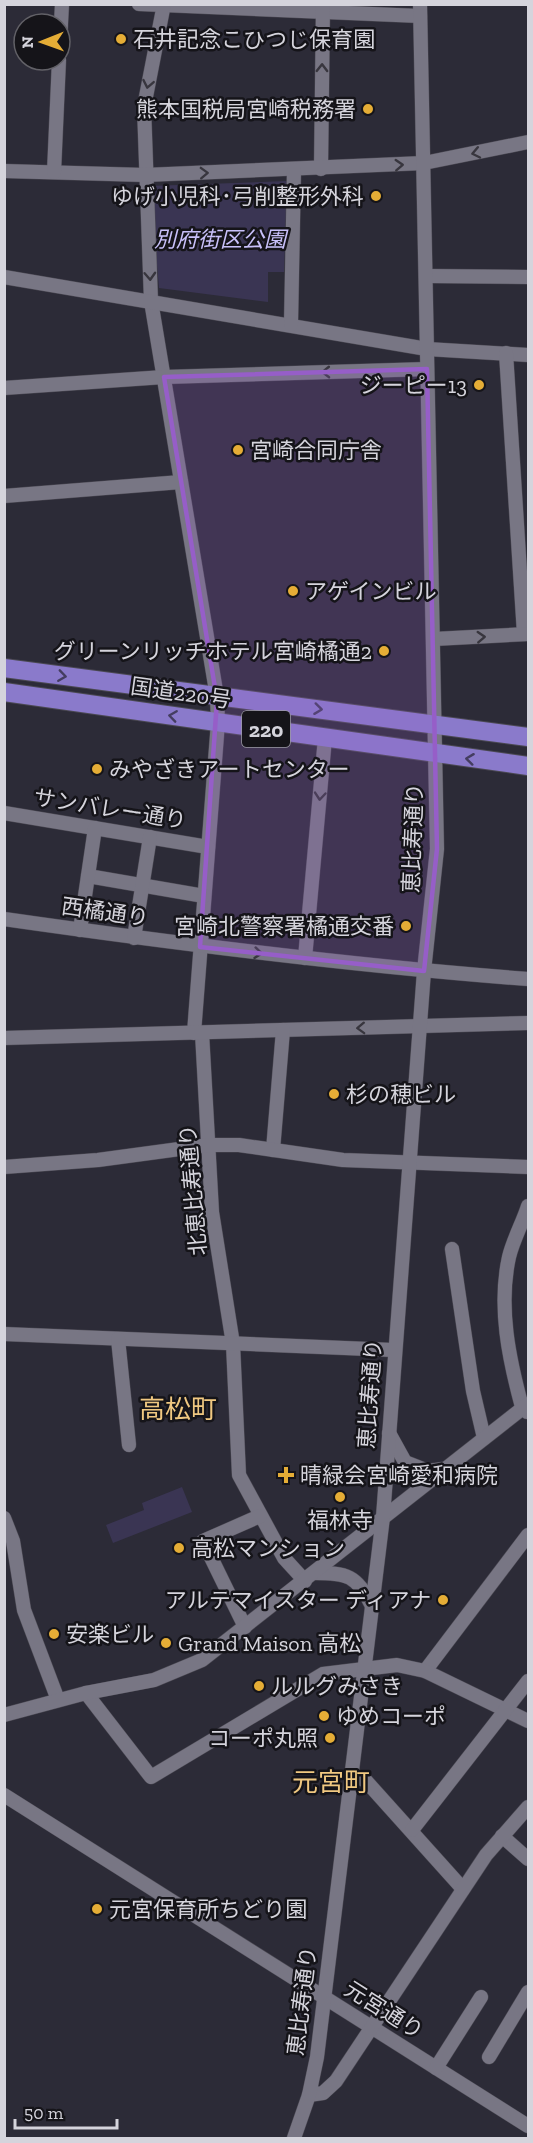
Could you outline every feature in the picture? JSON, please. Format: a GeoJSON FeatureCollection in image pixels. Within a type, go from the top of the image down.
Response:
{"type":"FeatureCollection","features":[{"type":"Feature","properties":{"kind":"highway","name":"国道220号"},"geometry":{"type":"LineString","coordinates":[[4,668],[217,698],[436,723],[528,737]]}},
{"type":"Feature","properties":{"kind":"highway","name":"国道220号"},"geometry":{"type":"LineString","coordinates":[[4,692],[528,766]]}},
{"type":"Feature","properties":{"kind":"street"},"geometry":{"type":"LineString","coordinates":[[139,4],[420,10]]}},
{"type":"Feature","properties":{"kind":"street","name":"北恵比寿通り"},"geometry":{"type":"LineString","coordinates":[[164,5],[144,107],[145,175],[151,301],[217,698],[218,722],[200,947],[198,1033],[209,1145],[212,1212],[233,1344],[239,1475],[284,1558],[310,1577]]}},
{"type":"Feature","properties":{"kind":"street"},"geometry":{"type":"LineString","coordinates":[[321,169],[323,8]]}},
{"type":"Feature","properties":{"kind":"street","name":"恵比寿通り"},"geometry":{"type":"LineString","coordinates":[[294,2139],[309,2095],[373,1608],[383,1517],[393,1350],[424,971],[437,849],[420,10]]}},
{"type":"Feature","properties":{"kind":"street"},"geometry":{"type":"LineString","coordinates":[[54,172],[58,72]]}},
{"type":"Feature","properties":{"kind":"street"},"geometry":{"type":"LineString","coordinates":[[4,171],[145,175],[424,164],[528,142]]}},
{"type":"Feature","properties":{"kind":"street"},"geometry":{"type":"LineString","coordinates":[[291,324],[294,170]]}},
{"type":"Feature","properties":{"kind":"street"},"geometry":{"type":"LineString","coordinates":[[426,276],[528,277]]}},
{"type":"Feature","properties":{"kind":"street"},"geometry":{"type":"LineString","coordinates":[[4,277],[291,324],[427,349],[528,355]]}},
{"type":"Feature","properties":{"kind":"street"},"geometry":{"type":"LineString","coordinates":[[434,639],[526,634],[506,353]]}},
{"type":"Feature","properties":{"kind":"street"},"geometry":{"type":"LineString","coordinates":[[4,388],[164,376],[427,369]]}},
{"type":"Feature","properties":{"kind":"street"},"geometry":{"type":"LineString","coordinates":[[4,496],[181,482]]}},
{"type":"Feature","properties":{"kind":"street"},"geometry":{"type":"LineString","coordinates":[[305,958],[325,738]]}},
{"type":"Feature","properties":{"kind":"street","name":"サンバレー通り"},"geometry":{"type":"LineString","coordinates":[[4,813],[208,847]]}},
{"type":"Feature","properties":{"kind":"street"},"geometry":{"type":"LineString","coordinates":[[80,930],[95,828]]}},
{"type":"Feature","properties":{"kind":"street"},"geometry":{"type":"LineString","coordinates":[[134,938],[150,837]]}},
{"type":"Feature","properties":{"kind":"street"},"geometry":{"type":"LineString","coordinates":[[88,876],[204,897]]}},
{"type":"Feature","properties":{"kind":"street","name":"西橘通り"},"geometry":{"type":"LineString","coordinates":[[4,919],[200,947],[528,980]]}},
{"type":"Feature","properties":{"kind":"street"},"geometry":{"type":"LineString","coordinates":[[4,1038],[528,1023]]}},
{"type":"Feature","properties":{"kind":"street"},"geometry":{"type":"LineString","coordinates":[[273,1150],[283,1030]]}},
{"type":"Feature","properties":{"kind":"street"},"geometry":{"type":"LineString","coordinates":[[4,1167],[98,1160],[209,1145],[239,1145],[343,1161],[528,1167]]}},
{"type":"Feature","properties":{"kind":"street"},"geometry":{"type":"LineString","coordinates":[[4,1715],[86,1693],[163,1676],[202,1660],[310,1577],[445,1468],[526,1408],[510,1362],[506,1325],[506,1275],[509,1255],[528,1206]]}},
{"type":"Feature","properties":{"kind":"street"},"geometry":{"type":"LineString","coordinates":[[452,1249],[473,1390],[484,1438]]}},
{"type":"Feature","properties":{"kind":"street"},"geometry":{"type":"LineString","coordinates":[[4,1334],[393,1350]]}},
{"type":"Feature","properties":{"kind":"street"},"geometry":{"type":"LineString","coordinates":[[118,1339],[129,1445]]}},
{"type":"Feature","properties":{"kind":"street"},"geometry":{"type":"LineString","coordinates":[[388,1431],[405,1462],[428,1471],[445,1468]]}},
{"type":"Feature","properties":{"kind":"street"},"geometry":{"type":"LineString","coordinates":[[245,1627],[203,1541],[260,1516]]}},
{"type":"Feature","properties":{"kind":"street"},"geometry":{"type":"LineString","coordinates":[[4,1518],[13,1541],[18,1581],[27,1621],[58,1700]]}},
{"type":"Feature","properties":{"kind":"street"},"geometry":{"type":"LineString","coordinates":[[425,1671],[528,1535]]}},
{"type":"Feature","properties":{"kind":"street"},"geometry":{"type":"LineString","coordinates":[[310,1577],[339,1574],[355,1579],[363,1587],[373,1608]]}},
{"type":"Feature","properties":{"kind":"street"},"geometry":{"type":"LineString","coordinates":[[86,1693],[151,1777],[323,1674],[398,1665],[425,1671],[528,1721]]}},
{"type":"Feature","properties":{"kind":"street"},"geometry":{"type":"LineString","coordinates":[[412,1830],[528,1681]]}},
{"type":"Feature","properties":{"kind":"street"},"geometry":{"type":"LineString","coordinates":[[352,1773],[366,1781],[463,1889]]}},
{"type":"Feature","properties":{"kind":"street","name":"元宮通り"},"geometry":{"type":"LineString","coordinates":[[4,1795],[528,2126]]}},
{"type":"Feature","properties":{"kind":"street"},"geometry":{"type":"LineString","coordinates":[[309,2095],[323,2093],[336,2081],[463,1889],[502,1836],[528,1807]]}},
{"type":"Feature","properties":{"kind":"street"},"geometry":{"type":"LineString","coordinates":[[502,1836],[528,1859]]}},
{"type":"Feature","properties":{"kind":"street"},"geometry":{"type":"LineString","coordinates":[[489,2057],[528,1992]]}},
{"type":"Feature","properties":{"kind":"street"},"geometry":{"type":"LineString","coordinates":[[436,2068],[482,1997]]}},
{"type":"Feature","properties":{"kind":"highlighted area"},"geometry":{"type":"Polygon","coordinates":[[[427,369],[437,849],[424,971],[200,947],[217,700],[164,377],[427,369]]]}},
{"type":"Feature","properties":{"kind":"green space","name":"別府街区公園"},"geometry":{"type":"Polygon","coordinates":[[[287,181],[284,272],[268,272],[268,302],[159,288],[150,186],[287,181]]]}},
{"type":"Feature","properties":{"kind":"green space"},"geometry":{"type":"Polygon","coordinates":[[[182,1487],[192,1512],[113,1543],[106,1525],[144,1510],[142,1503],[182,1487]]]}},
{"type":"Feature","properties":{"kind":"place","name":"石井記念こひつじ保育園"},"geometry":{"type":"Point","coordinates":[121,39]}},
{"type":"Feature","properties":{"kind":"place","name":"熊本国税局宮崎税務署"},"geometry":{"type":"Point","coordinates":[368,109]}},
{"type":"Feature","properties":{"kind":"place","name":"ゆげ小児科･弓削整形外科"},"geometry":{"type":"Point","coordinates":[376,196]}},
{"type":"Feature","properties":{"kind":"place","name":"ジーピー13"},"geometry":{"type":"Point","coordinates":[479,385]}},
{"type":"Feature","properties":{"kind":"place","name":"宮崎合同庁舎"},"geometry":{"type":"Point","coordinates":[238,450]}},
{"type":"Feature","properties":{"kind":"place","name":"アゲインビル"},"geometry":{"type":"Point","coordinates":[293,591]}},
{"type":"Feature","properties":{"kind":"place","name":"グリーンリッチホテル宮崎橘通2"},"geometry":{"type":"Point","coordinates":[384,651]}},
{"type":"Feature","properties":{"kind":"place","name":"みやざきアートセンター"},"geometry":{"type":"Point","coordinates":[97,769]}},
{"type":"Feature","properties":{"kind":"place","name":"宮崎北警察署橘通交番"},"geometry":{"type":"Point","coordinates":[406,926]}},
{"type":"Feature","properties":{"kind":"place","name":"杉の穂ビル"},"geometry":{"type":"Point","coordinates":[334,1094]}},
{"type":"Feature","properties":{"kind":"place","name":"晴緑会宮崎愛和病院"},"geometry":{"type":"Point","coordinates":[286,1475]}},
{"type":"Feature","properties":{"kind":"place","name":"福林寺"},"geometry":{"type":"Point","coordinates":[340,1497]}},
{"type":"Feature","properties":{"kind":"place","name":"高松マンション"},"geometry":{"type":"Point","coordinates":[179,1548]}},
{"type":"Feature","properties":{"kind":"place","name":"アルテマイスター ディアナ"},"geometry":{"type":"Point","coordinates":[443,1600]}},
{"type":"Feature","properties":{"kind":"place","name":"安楽ビル"},"geometry":{"type":"Point","coordinates":[54,1634]}},
{"type":"Feature","properties":{"kind":"place","name":"Grand Maison 高松"},"geometry":{"type":"Point","coordinates":[166,1643]}},
{"type":"Feature","properties":{"kind":"place","name":"ルルグみさき"},"geometry":{"type":"Point","coordinates":[259,1686]}},
{"type":"Feature","properties":{"kind":"place","name":"ゆめコーポ"},"geometry":{"type":"Point","coordinates":[324,1716]}},
{"type":"Feature","properties":{"kind":"place","name":"コーポ丸照"},"geometry":{"type":"Point","coordinates":[330,1738]}},
{"type":"Feature","properties":{"kind":"place","name":"元宮保育所ちどり園"},"geometry":{"type":"Point","coordinates":[97,1909]}},
{"type":"Feature","properties":{"kind":"district","name":"高松町"},"geometry":{"type":"Point","coordinates":[178,1409]}},
{"type":"Feature","properties":{"kind":"district","name":"元宮町"},"geometry":{"type":"Point","coordinates":[331,1782]}}]}
